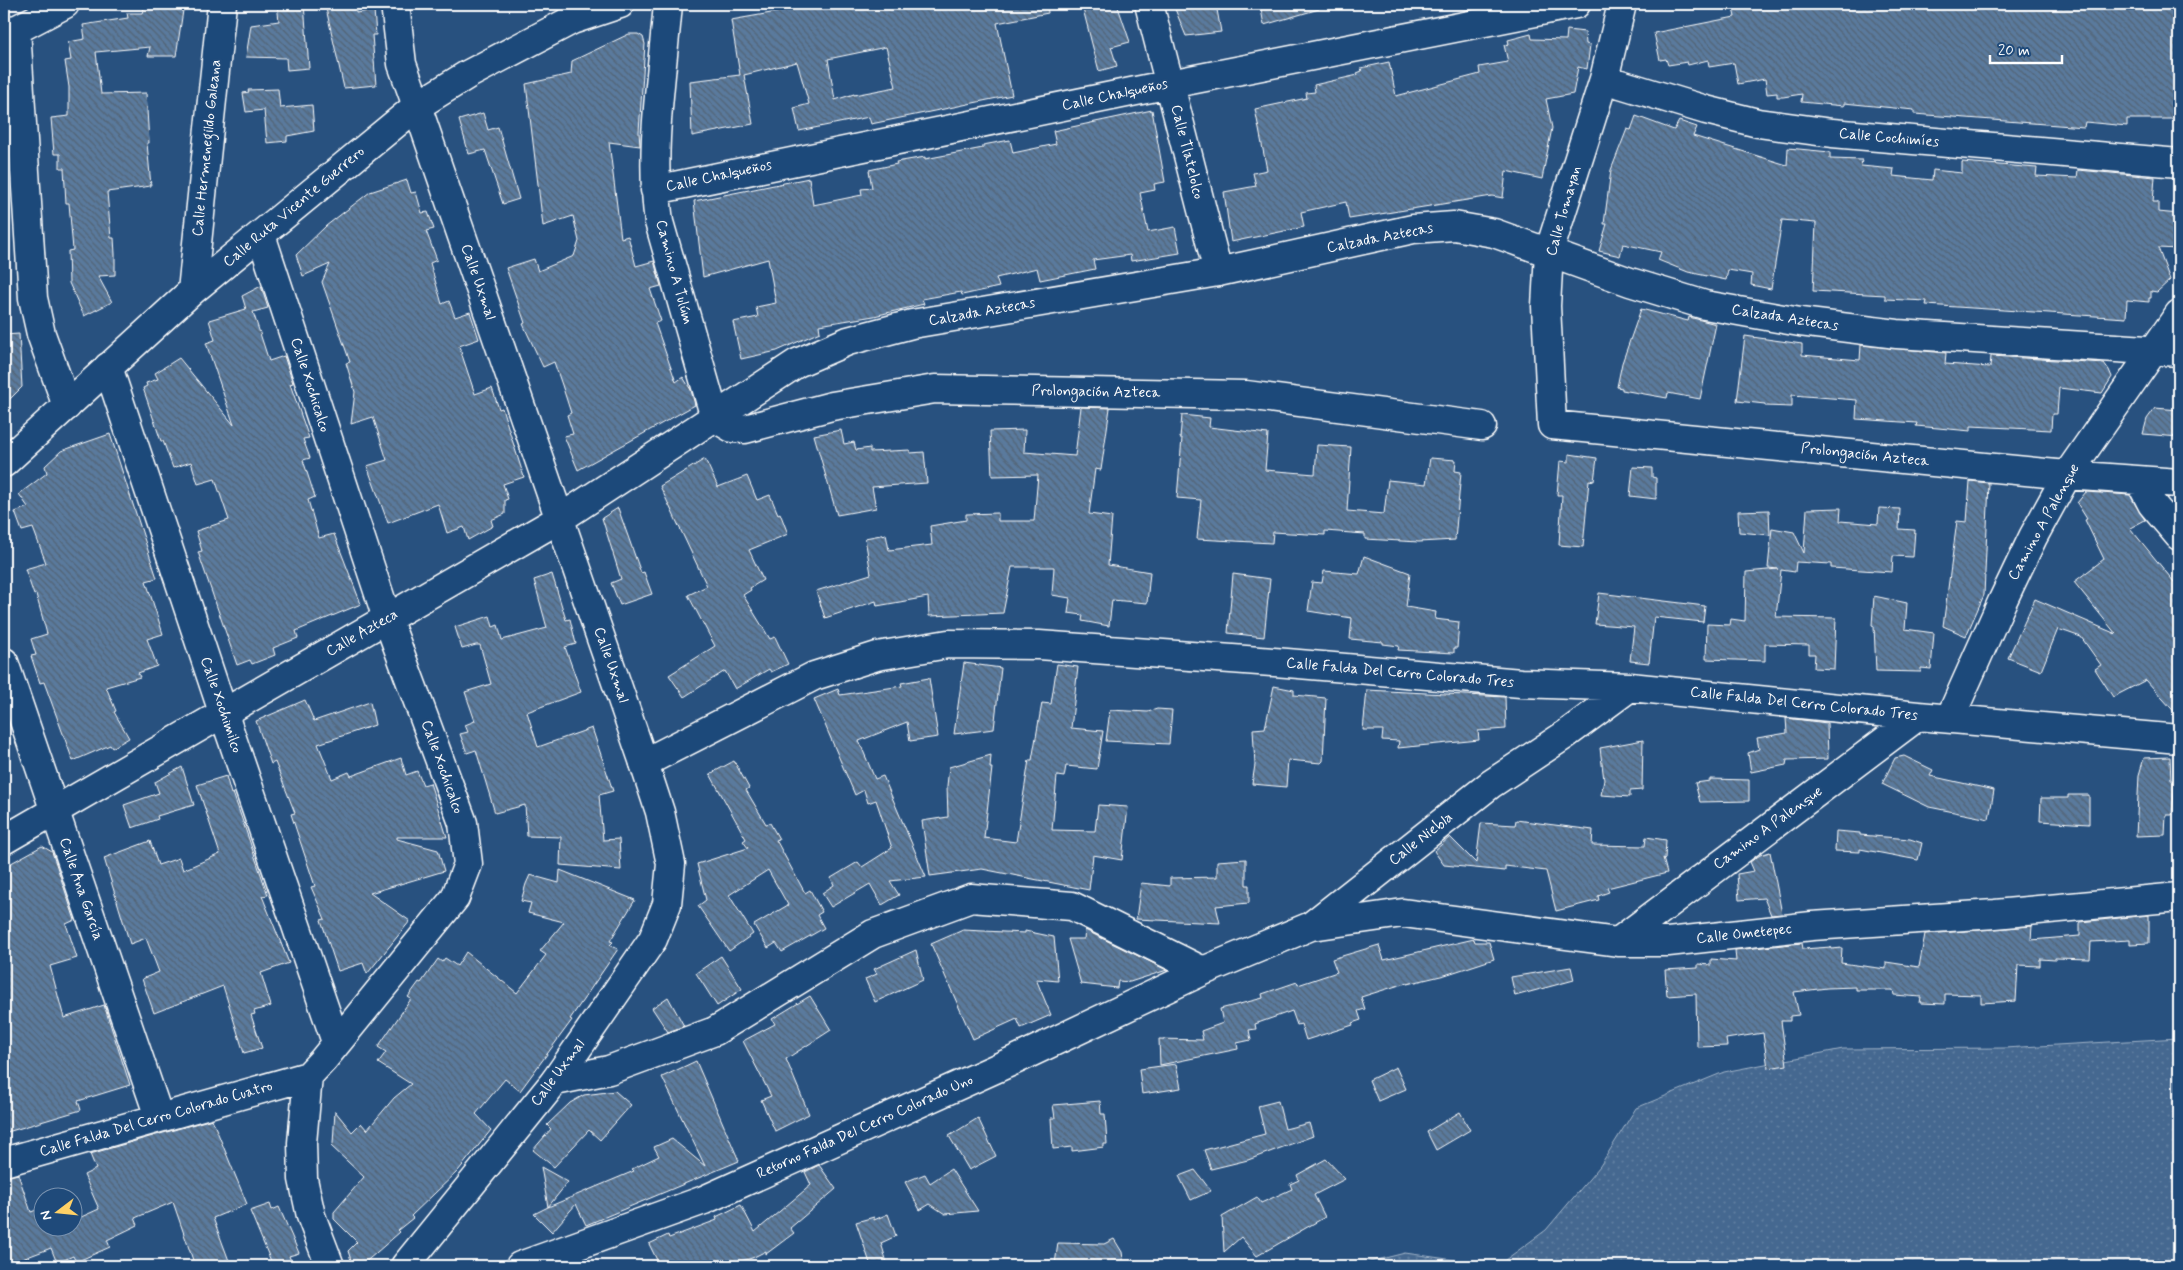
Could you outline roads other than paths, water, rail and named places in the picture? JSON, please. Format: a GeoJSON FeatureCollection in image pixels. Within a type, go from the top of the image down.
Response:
{"type":"FeatureCollection","features":[{"type":"Feature","properties":{"kind":"street"},"geometry":{"type":"LineString","coordinates":[[65,4],[10,32],[33,298],[41,334],[67,406]]}},
{"type":"Feature","properties":{"kind":"street","name":"Calle Hermenegildo Galeana"},"geometry":{"type":"LineString","coordinates":[[192,291],[222,4]]}},
{"type":"Feature","properties":{"kind":"street","name":"Calle Uxmal"},"geometry":{"type":"LineString","coordinates":[[395,4],[402,64],[561,518],[644,764],[660,812],[671,864],[667,904],[653,939],[554,1080],[405,1266]]}},
{"type":"Feature","properties":{"kind":"street","name":"Calle Ruta Vicente Guerrero"},"geometry":{"type":"LineString","coordinates":[[4,463],[192,291],[417,106],[571,12],[620,4]]}},
{"type":"Feature","properties":{"kind":"street","name":"Camino A Tulúm"},"geometry":{"type":"LineString","coordinates":[[668,4],[655,160],[655,190],[660,222],[715,418]]}},
{"type":"Feature","properties":{"kind":"street","name":"Calle Tlatelolco"},"geometry":{"type":"LineString","coordinates":[[1149,4],[1218,272]]}},
{"type":"Feature","properties":{"kind":"street","name":"Calle Chalqueños"},"geometry":{"type":"LineString","coordinates":[[655,190],[1170,84],[1576,4]]}},
{"type":"Feature","properties":{"kind":"street","name":"Calle Tomayan"},"geometry":{"type":"LineString","coordinates":[[1552,425],[1546,306],[1549,252],[1604,79],[1622,4]]}},
{"type":"Feature","properties":{"kind":"street","name":"Calle Cochimíes"},"geometry":{"type":"LineString","coordinates":[[1604,79],[1706,110],[1758,123],[1832,133],[2179,163]]}},
{"type":"Feature","properties":{"kind":"street","name":"Calzada Aztecas"},"geometry":{"type":"LineString","coordinates":[[715,418],[797,363],[848,341],[912,324],[1218,272],[1413,229],[1454,226],[1494,233],[1630,282],[1705,305],[1800,322],[1897,334],[2167,351]]}},
{"type":"Feature","properties":{"kind":"street","name":"Calle Xochicalco"},"geometry":{"type":"LineString","coordinates":[[260,235],[387,618],[463,823],[468,864],[455,898],[308,1076]]}},
{"type":"Feature","properties":{"kind":"street","name":"Camino A Palenque"},"geometry":{"type":"LineString","coordinates":[[1950,718],[2033,537],[2067,475],[2167,351],[2179,314]]}},
{"type":"Feature","properties":{"kind":"street","name":"Calle Xochimilco"},"geometry":{"type":"LineString","coordinates":[[108,367],[336,1042]]}},
{"type":"Feature","properties":{"kind":"street","name":"Prolongación Azteca"},"geometry":{"type":"LineString","coordinates":[[715,418],[732,428],[745,429],[832,406],[935,389],[1246,395],[1482,426]]}},
{"type":"Feature","properties":{"kind":"street","name":"Calle Azteca"},"geometry":{"type":"LineString","coordinates":[[4,840],[561,518],[715,418]]}},
{"type":"Feature","properties":{"kind":"street","name":"Prolongación Azteca"},"geometry":{"type":"LineString","coordinates":[[1552,425],[2067,475],[2179,483]]}},
{"type":"Feature","properties":{"kind":"street"},"geometry":{"type":"LineString","coordinates":[[2140,481],[2152,504],[2179,536]]}},
{"type":"Feature","properties":{"kind":"street","name":"Calle Falda Del Cerro Colorado Tres"},"geometry":{"type":"LineString","coordinates":[[644,764],[814,676],[877,656],[948,644],[1040,644],[1297,663],[1521,683],[1630,687],[1918,716],[2179,738]]}},
{"type":"Feature","properties":{"kind":"street","name":"Calle Ana García"},"geometry":{"type":"LineString","coordinates":[[4,662],[158,1117]]}},
{"type":"Feature","properties":{"kind":"street","name":"Calle Niebla"},"geometry":{"type":"LineString","coordinates":[[1203,971],[1311,926],[1484,790],[1565,735],[1630,687]]}},
{"type":"Feature","properties":{"kind":"street","name":"Camino A Palenque"},"geometry":{"type":"LineString","coordinates":[[1618,942],[1918,716]]}},
{"type":"Feature","properties":{"kind":"street","name":"Calle Ometepec"},"geometry":{"type":"LineString","coordinates":[[1311,926],[1403,913],[1618,942],[1668,942],[1812,926],[1995,914],[2179,897]]}},
{"type":"Feature","properties":{"kind":"street"},"geometry":{"type":"LineString","coordinates":[[554,1080],[608,1070],[715,1031],[872,934],[971,898],[1072,906],[1203,971]]}},
{"type":"Feature","properties":{"kind":"street","name":"Retorno Falda Del Cerro Colorado Uno"},"geometry":{"type":"LineString","coordinates":[[520,1266],[704,1200],[1017,1059],[1203,971]]}},
{"type":"Feature","properties":{"kind":"street"},"geometry":{"type":"LineString","coordinates":[[308,1076],[302,1143],[303,1179],[311,1216],[330,1266]]}},
{"type":"Feature","properties":{"kind":"street","name":"Calle Falda Del Cerro Colorado Cuatro"},"geometry":{"type":"LineString","coordinates":[[4,1162],[308,1076]]}}]}
